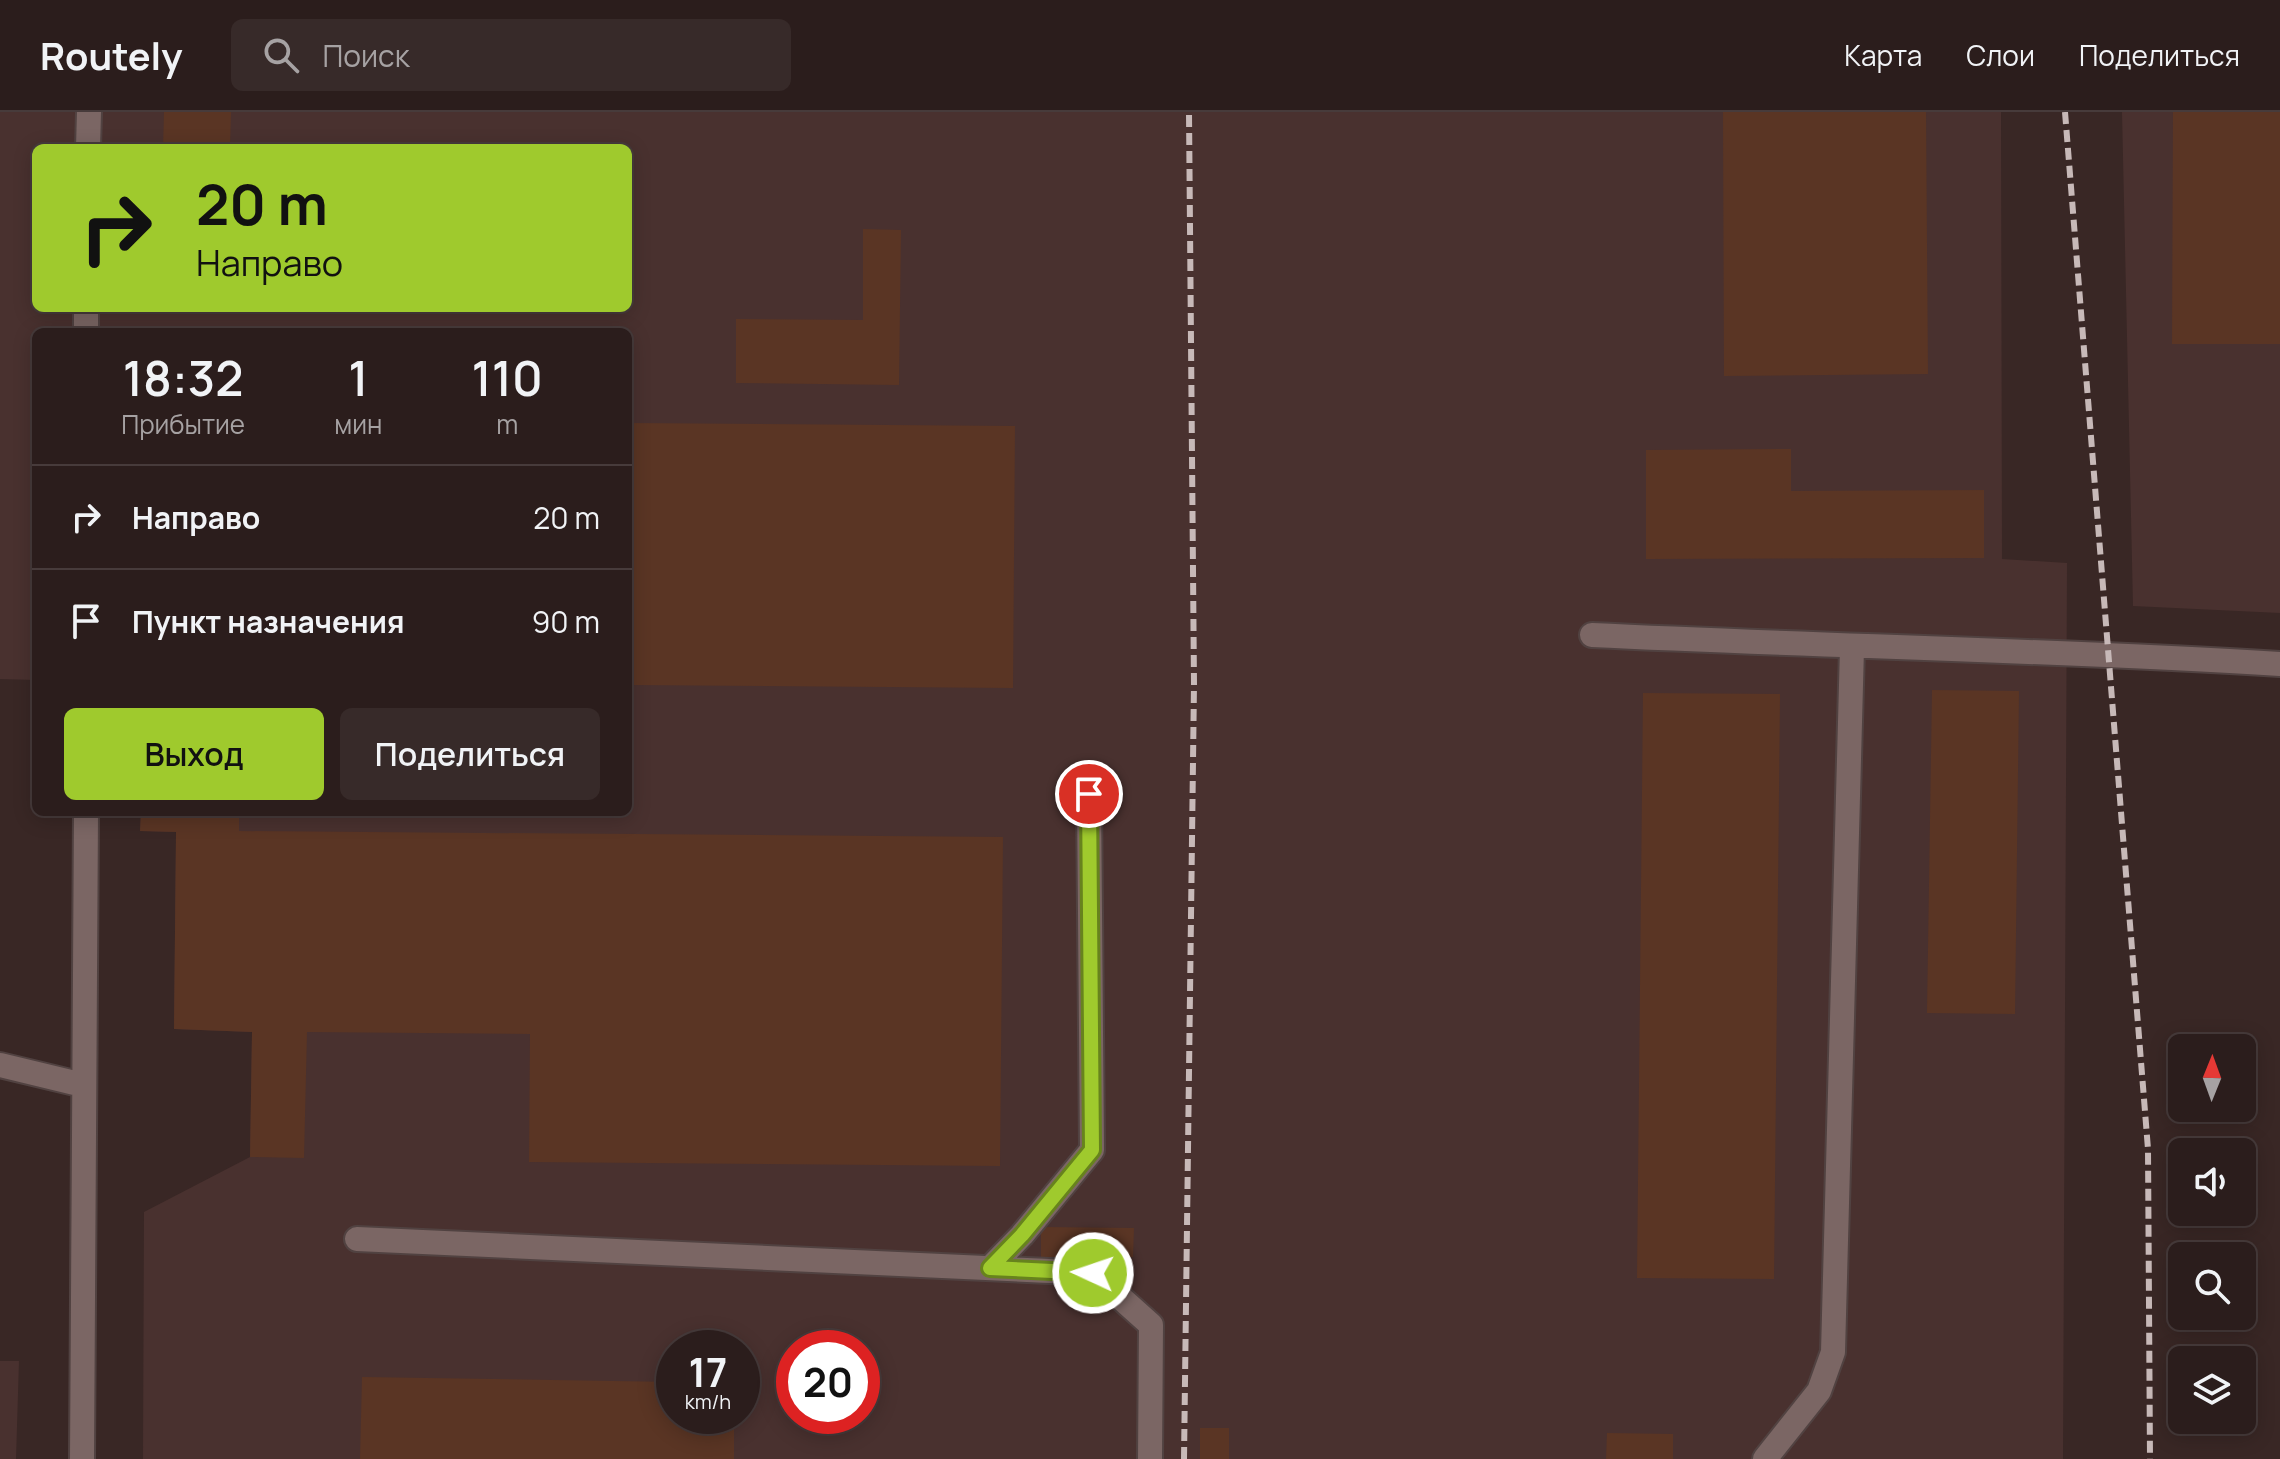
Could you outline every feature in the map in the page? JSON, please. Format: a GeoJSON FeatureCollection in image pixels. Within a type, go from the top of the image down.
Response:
{"type":"FeatureCollection","features":[{"type":"Feature","properties":{"kind":"street"},"geometry":{"type":"LineString","coordinates":[[88,144],[89,112]]}},
{"type":"Feature","properties":{"kind":"street"},"geometry":{"type":"LineString","coordinates":[[1592,635],[1852,648],[2110,654],[2280,664]]}},
{"type":"Feature","properties":{"kind":"street"},"geometry":{"type":"LineString","coordinates":[[1765,1459],[1819,1391],[1833,1352],[1852,648]]}},
{"type":"Feature","properties":{"kind":"street"},"geometry":{"type":"LineString","coordinates":[[990,1268],[1022,1235],[1092,1150],[1089,794]]}},
{"type":"Feature","properties":{"kind":"street"},"geometry":{"type":"LineString","coordinates":[[82,1459],[86,816]]}},
{"type":"Feature","properties":{"kind":"street"},"geometry":{"type":"LineString","coordinates":[[0,1065],[83,1085]]}},
{"type":"Feature","properties":{"kind":"street"},"geometry":{"type":"LineString","coordinates":[[357,1239],[1093,1273],[1151,1325],[1150,1459]]}},
{"type":"Feature","properties":{"kind":"shaded area"},"geometry":{"type":"Polygon","coordinates":[[[0,112],[2001,112],[2002,559],[2067,563],[2063,1459],[143,1459],[144,1212],[250,1157],[252,1032],[174,1029],[176,832],[140,831],[141,816],[632,816],[632,328],[32,328],[32,680],[0,679],[0,112]]]}},
{"type":"Feature","properties":{"kind":"shaded area"},"geometry":{"type":"Polygon","coordinates":[[[2122,112],[2280,112],[2280,613],[2133,606],[2122,112]]]}},
{"type":"Feature","properties":{"kind":"shaded area"},"geometry":{"type":"Polygon","coordinates":[[[0,1361],[19,1361],[16,1459],[0,1459],[0,1361]]]}},
{"type":"Feature","properties":{"kind":"building"},"geometry":{"type":"Polygon","coordinates":[[[164,112],[231,112],[230,144],[163,144],[164,112]]]}},
{"type":"Feature","properties":{"kind":"building"},"geometry":{"type":"Polygon","coordinates":[[[1723,112],[1926,112],[1928,374],[1724,376],[1723,112]]]}},
{"type":"Feature","properties":{"kind":"building"},"geometry":{"type":"Polygon","coordinates":[[[2173,112],[2280,112],[2280,344],[2172,344],[2173,112]]]}},
{"type":"Feature","properties":{"kind":"building"},"geometry":{"type":"Polygon","coordinates":[[[863,229],[901,230],[899,385],[736,383],[736,319],[863,320],[863,229]]]}},
{"type":"Feature","properties":{"kind":"building"},"geometry":{"type":"Polygon","coordinates":[[[632,423],[1015,426],[1013,688],[632,685],[632,423]]]}},
{"type":"Feature","properties":{"kind":"building"},"geometry":{"type":"Polygon","coordinates":[[[1791,449],[1791,491],[1984,490],[1984,558],[1646,559],[1646,450],[1791,449]]]}},
{"type":"Feature","properties":{"kind":"building"},"geometry":{"type":"Polygon","coordinates":[[[1932,690],[2019,691],[2015,1014],[1927,1013],[1932,690]]]}},
{"type":"Feature","properties":{"kind":"building"},"geometry":{"type":"Polygon","coordinates":[[[1643,693],[1780,694],[1774,1279],[1637,1278],[1643,693]]]}},
{"type":"Feature","properties":{"kind":"building"},"geometry":{"type":"Polygon","coordinates":[[[141,816],[239,816],[239,831],[1003,837],[1000,1166],[529,1162],[530,1034],[307,1032],[304,1158],[250,1157],[252,1032],[174,1029],[176,832],[140,831],[141,816]]]}},
{"type":"Feature","properties":{"kind":"building"},"geometry":{"type":"Polygon","coordinates":[[[1041,1227],[1134,1228],[1133,1257],[1041,1257],[1041,1227]]]}},
{"type":"Feature","properties":{"kind":"building"},"geometry":{"type":"Polygon","coordinates":[[[362,1377],[656,1382],[656,1434],[734,1434],[734,1459],[360,1459],[362,1377]]]}},
{"type":"Feature","properties":{"kind":"building"},"geometry":{"type":"Polygon","coordinates":[[[1200,1428],[1229,1428],[1229,1459],[1200,1459],[1200,1428]]]}},
{"type":"Feature","properties":{"kind":"building"},"geometry":{"type":"Polygon","coordinates":[[[1607,1433],[1673,1434],[1673,1459],[1606,1459],[1607,1433]]]}},
{"type":"Feature","properties":{"kind":"railway"},"geometry":{"type":"LineString","coordinates":[[1184,1459],[1194,684],[1189,112]]}},
{"type":"Feature","properties":{"kind":"railway"},"geometry":{"type":"LineString","coordinates":[[2065,112],[2148,1149],[2150,1459]]}},
{"type":"Feature","properties":{"kind":"route"},"geometry":{"type":"LineString","coordinates":[[1089,794],[1092,1150],[1022,1235],[990,1268],[1093,1273]]}}]}
